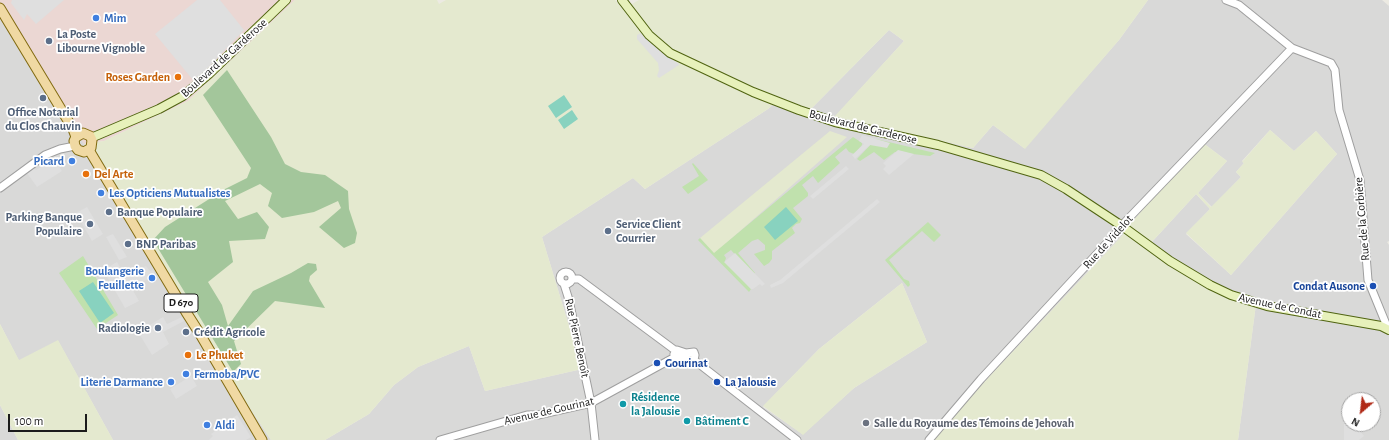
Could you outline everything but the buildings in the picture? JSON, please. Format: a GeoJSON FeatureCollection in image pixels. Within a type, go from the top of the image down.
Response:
{"type":"FeatureCollection","features":[{"type":"Feature","properties":{"kind":"main road"},"geometry":{"type":"LineString","coordinates":[[1,0],[78,139]]}},
{"type":"Feature","properties":{"kind":"main road","name":"Boulevard de Garderose"},"geometry":{"type":"LineString","coordinates":[[91,138],[159,109],[183,96],[209,74],[286,0]]}},
{"type":"Feature","properties":{"kind":"main road","name":"Boulevard de Garderose"},"geometry":{"type":"LineString","coordinates":[[622,0],[649,35],[670,53],[753,92],[792,108],[828,120],[938,145],[1041,175],[1066,189],[1122,226]]}},
{"type":"Feature","properties":{"kind":"main road"},"geometry":{"type":"LineString","coordinates":[[0,8],[73,129],[78,139],[81,152],[89,150],[92,146],[91,138],[88,134],[78,139]]}},
{"type":"Feature","properties":{"kind":"main road","name":"D 670"},"geometry":{"type":"LineString","coordinates":[[89,150],[262,440]]}},
{"type":"Feature","properties":{"kind":"main road","name":"Avenue de Condat"},"geometry":{"type":"LineString","coordinates":[[1122,226],[1170,261],[1210,285],[1231,295],[1267,306],[1387,329]]}},
{"type":"Feature","properties":{"kind":"street"},"geometry":{"type":"LineString","coordinates":[[1226,0],[1239,6],[1292,48]]}},
{"type":"Feature","properties":{"kind":"street","name":"Rue de Videlot"},"geometry":{"type":"LineString","coordinates":[[929,440],[981,379],[1122,226],[1211,131],[1292,48]]}},
{"type":"Feature","properties":{"kind":"street","name":"Rue de la Corbière"},"geometry":{"type":"LineString","coordinates":[[1292,48],[1331,63],[1335,70],[1339,110],[1360,180],[1368,280],[1387,329]]}},
{"type":"Feature","properties":{"kind":"street"},"geometry":{"type":"LineString","coordinates":[[0,188],[45,155],[78,139]]}},
{"type":"Feature","properties":{"kind":"street","name":"Rue Pierre Benoît"},"geometry":{"type":"LineString","coordinates":[[595,440],[591,403],[569,300],[561,279],[561,275],[564,272],[570,273],[572,279],[579,279],[676,354]]}},
{"type":"Feature","properties":{"kind":"street"},"geometry":{"type":"LineString","coordinates":[[676,354],[680,350],[686,353],[694,352],[694,360],[797,440]]}},
{"type":"Feature","properties":{"kind":"street","name":"Avenue de Gourinat"},"geometry":{"type":"LineString","coordinates":[[440,440],[527,415],[538,415],[591,403],[676,354]]}},
{"type":"Feature","properties":{"kind":"shaded area"},"geometry":{"type":"Polygon","coordinates":[[[0,0],[295,0],[188,101],[104,141],[84,144],[0,12],[0,0]]]}},
{"type":"Feature","properties":{"kind":"shaded area"},"geometry":{"type":"Polygon","coordinates":[[[12,0],[64,0],[36,24],[27,14],[24,20],[11,3],[12,0]]]}},
{"type":"Feature","properties":{"kind":"shaded area"},"geometry":{"type":"Polygon","coordinates":[[[197,0],[220,0],[244,30],[198,78],[193,80],[155,34],[197,0]]]}},
{"type":"Feature","properties":{"kind":"shaded area"},"geometry":{"type":"Polygon","coordinates":[[[782,0],[790,0],[805,19],[791,32],[818,64],[780,98],[703,63],[782,0]]]}},
{"type":"Feature","properties":{"kind":"shaded area"},"geometry":{"type":"Polygon","coordinates":[[[1148,0],[1382,0],[1389,6],[1389,241],[1387,242],[1389,245],[1389,440],[1238,440],[1256,304],[1218,288],[1150,244],[1196,194],[1210,209],[1186,234],[1231,275],[1337,154],[1316,131],[1294,151],[1270,130],[1242,161],[1244,163],[1236,172],[1241,177],[1212,207],[1198,193],[1227,161],[1203,143],[1129,225],[1121,237],[988,378],[933,440],[325,440],[369,414],[394,385],[418,367],[469,346],[485,391],[582,369],[542,237],[633,178],[645,189],[768,109],[780,98],[811,109],[889,30],[904,41],[835,117],[973,148],[993,125],[1024,148],[1119,40],[1148,0]],[[902,283],[819,349],[763,407],[803,434],[854,388],[927,342],[902,283]]]}},
{"type":"Feature","properties":{"kind":"shaded area"},"geometry":{"type":"Polygon","coordinates":[[[0,12],[93,156],[189,316],[271,440],[113,440],[58,341],[19,361],[0,324],[0,12]]]}},
{"type":"Feature","properties":{"kind":"shaded area"},"geometry":{"type":"Polygon","coordinates":[[[641,33],[679,65],[659,78],[657,76],[659,70],[658,63],[637,39],[637,35],[641,33]]]}},
{"type":"Feature","properties":{"kind":"shaded area"},"geometry":{"type":"Polygon","coordinates":[[[862,135],[890,143],[887,148],[870,145],[855,159],[852,155],[864,144],[859,141],[862,135]]]}},
{"type":"Feature","properties":{"kind":"shaded area"},"geometry":{"type":"Polygon","coordinates":[[[898,150],[914,154],[889,175],[883,169],[886,166],[883,163],[898,150]]]}},
{"type":"Feature","properties":{"kind":"shaded area"},"geometry":{"type":"Polygon","coordinates":[[[54,159],[62,171],[37,187],[27,173],[34,168],[36,170],[54,159]]]}},
{"type":"Feature","properties":{"kind":"shaded area"},"geometry":{"type":"Polygon","coordinates":[[[846,166],[849,169],[813,199],[810,196],[846,166]]]}},
{"type":"Feature","properties":{"kind":"shaded area"},"geometry":{"type":"Polygon","coordinates":[[[877,199],[880,202],[783,283],[771,288],[770,285],[780,280],[877,199]]]}},
{"type":"Feature","properties":{"kind":"shaded area","name":"Parking Banque Populaire"},"geometry":{"type":"Polygon","coordinates":[[[87,207],[103,234],[92,241],[76,213],[87,207]]]}},
{"type":"Feature","properties":{"kind":"shaded area"},"geometry":{"type":"Polygon","coordinates":[[[113,234],[127,257],[119,260],[106,237],[113,234]]]}},
{"type":"Feature","properties":{"kind":"shaded area"},"geometry":{"type":"Polygon","coordinates":[[[735,253],[765,284],[762,286],[760,284],[751,289],[724,262],[735,253]]]}},
{"type":"Feature","properties":{"kind":"shaded area"},"geometry":{"type":"Polygon","coordinates":[[[117,262],[125,276],[146,266],[150,271],[153,270],[155,274],[131,287],[139,301],[125,308],[103,270],[117,262]]]}},
{"type":"Feature","properties":{"kind":"shaded area"},"geometry":{"type":"Polygon","coordinates":[[[163,317],[167,324],[182,317],[184,321],[163,332],[169,344],[152,355],[138,332],[163,317]]]}},
{"type":"Feature","properties":{"kind":"shaded area"},"geometry":{"type":"Polygon","coordinates":[[[191,376],[197,386],[176,399],[170,389],[191,376]]]}},
{"type":"Feature","properties":{"kind":"shaded area"},"geometry":{"type":"Polygon","coordinates":[[[0,405],[18,440],[0,440],[0,405]]]}},
{"type":"Feature","properties":{"kind":"shaded area"},"geometry":{"type":"Polygon","coordinates":[[[237,415],[251,437],[246,440],[209,440],[213,436],[211,434],[237,415]]]}},
{"type":"Feature","properties":{"kind":"shaded area"},"geometry":{"type":"Polygon","coordinates":[[[1344,432],[1361,432],[1364,436],[1359,440],[1344,440],[1344,432]]]}},
{"type":"Feature","properties":{"kind":"green space"},"geometry":{"type":"Polygon","coordinates":[[[295,0],[437,0],[439,4],[446,0],[615,0],[623,9],[639,0],[1148,0],[1119,40],[1025,149],[993,125],[973,148],[834,117],[904,41],[889,30],[811,109],[780,98],[768,109],[645,189],[633,178],[542,237],[582,369],[485,391],[469,346],[418,367],[394,385],[369,414],[325,440],[271,440],[189,316],[93,156],[84,144],[104,141],[188,101],[295,0]]]}},
{"type":"Feature","properties":{"kind":"green space"},"geometry":{"type":"Polygon","coordinates":[[[227,70],[271,137],[285,164],[301,172],[325,175],[348,191],[349,209],[357,233],[355,243],[344,248],[319,227],[341,208],[338,201],[314,212],[282,218],[268,206],[272,193],[260,184],[225,201],[238,219],[257,212],[269,227],[265,239],[229,241],[233,262],[208,282],[222,305],[228,326],[253,291],[308,263],[316,264],[317,270],[310,276],[309,281],[325,308],[275,301],[234,341],[241,364],[233,372],[153,240],[165,227],[225,189],[247,178],[251,168],[203,95],[227,70]]]}},
{"type":"Feature","properties":{"kind":"green space"},"geometry":{"type":"Polygon","coordinates":[[[564,95],[572,107],[556,118],[548,106],[564,95]]]}},
{"type":"Feature","properties":{"kind":"green space"},"geometry":{"type":"Polygon","coordinates":[[[572,110],[578,119],[564,129],[558,120],[572,110]]]}},
{"type":"Feature","properties":{"kind":"green space"},"geometry":{"type":"Polygon","coordinates":[[[1270,130],[1294,151],[1316,131],[1337,154],[1231,275],[1186,233],[1210,209],[1196,194],[1150,244],[1218,287],[1256,304],[1238,440],[933,440],[988,378],[1121,237],[1129,225],[1203,143],[1227,161],[1198,193],[1211,207],[1241,177],[1236,172],[1244,163],[1242,162],[1270,130]]]}},
{"type":"Feature","properties":{"kind":"green space"},"geometry":{"type":"Polygon","coordinates":[[[830,131],[847,137],[714,254],[700,238],[830,131]]]}},
{"type":"Feature","properties":{"kind":"green space"},"geometry":{"type":"Polygon","coordinates":[[[853,137],[862,143],[854,154],[849,152],[846,148],[835,157],[840,163],[818,183],[813,176],[802,185],[808,193],[808,196],[793,208],[802,219],[800,223],[796,224],[792,228],[795,233],[772,251],[772,259],[769,263],[764,266],[754,254],[765,250],[765,245],[758,239],[752,241],[738,253],[755,273],[753,275],[731,250],[724,255],[726,258],[725,261],[751,289],[749,292],[698,240],[700,238],[714,253],[853,137]]]}},
{"type":"Feature","properties":{"kind":"green space"},"geometry":{"type":"Polygon","coordinates":[[[876,139],[935,153],[930,156],[895,152],[884,160],[874,152],[860,161],[857,159],[876,139]]]}},
{"type":"Feature","properties":{"kind":"green space"},"geometry":{"type":"Polygon","coordinates":[[[693,163],[708,180],[688,194],[682,187],[699,176],[692,164],[693,163]]]}},
{"type":"Feature","properties":{"kind":"green space"},"geometry":{"type":"Polygon","coordinates":[[[786,207],[798,221],[775,240],[764,227],[786,207]]]}},
{"type":"Feature","properties":{"kind":"green space"},"geometry":{"type":"Polygon","coordinates":[[[928,222],[941,235],[934,242],[922,231],[889,260],[904,279],[909,281],[910,285],[908,287],[885,260],[928,222]]]}},
{"type":"Feature","properties":{"kind":"green space"},"geometry":{"type":"Polygon","coordinates":[[[83,256],[118,315],[97,329],[59,273],[83,256]]]}},
{"type":"Feature","properties":{"kind":"green space"},"geometry":{"type":"Polygon","coordinates":[[[93,282],[114,313],[100,323],[79,291],[93,282]]]}},
{"type":"Feature","properties":{"kind":"green space"},"geometry":{"type":"Polygon","coordinates":[[[902,283],[927,342],[854,388],[803,435],[763,406],[819,349],[902,283]]]}},
{"type":"Feature","properties":{"kind":"green space"},"geometry":{"type":"Polygon","coordinates":[[[0,324],[19,360],[58,340],[113,440],[18,440],[0,405],[0,324]]]}},
{"type":"Feature","properties":{"kind":"place","name":"Mim"},"geometry":{"type":"Point","coordinates":[96,18]}},
{"type":"Feature","properties":{"kind":"place","name":"La Poste Libourne Vignoble"},"geometry":{"type":"Point","coordinates":[49,41]}},
{"type":"Feature","properties":{"kind":"place","name":"Roses Garden"},"geometry":{"type":"Point","coordinates":[178,77]}},
{"type":"Feature","properties":{"kind":"place","name":"Office Notarial du Clos Chauvin"},"geometry":{"type":"Point","coordinates":[43,98]}},
{"type":"Feature","properties":{"kind":"place","name":"Picard"},"geometry":{"type":"Point","coordinates":[72,161]}},
{"type":"Feature","properties":{"kind":"place","name":"Del Arte"},"geometry":{"type":"Point","coordinates":[86,174]}},
{"type":"Feature","properties":{"kind":"place","name":"Les Opticiens Mutualistes"},"geometry":{"type":"Point","coordinates":[101,193]}},
{"type":"Feature","properties":{"kind":"place","name":"Banque Populaire"},"geometry":{"type":"Point","coordinates":[109,212]}},
{"type":"Feature","properties":{"kind":"place","name":"Parking Banque Populaire"},"geometry":{"type":"Point","coordinates":[90,224]}},
{"type":"Feature","properties":{"kind":"place","name":"Service Client Courrier"},"geometry":{"type":"Point","coordinates":[608,231]}},
{"type":"Feature","properties":{"kind":"place","name":"BNP Paribas"},"geometry":{"type":"Point","coordinates":[128,244]}},
{"type":"Feature","properties":{"kind":"place","name":"Boulangerie Feuillette"},"geometry":{"type":"Point","coordinates":[152,278]}},
{"type":"Feature","properties":{"kind":"place","name":"Condat Ausone"},"geometry":{"type":"Point","coordinates":[1373,286]}},
{"type":"Feature","properties":{"kind":"place","name":"Radiologie"},"geometry":{"type":"Point","coordinates":[158,328]}},
{"type":"Feature","properties":{"kind":"place","name":"Crédit Agricole"},"geometry":{"type":"Point","coordinates":[186,332]}},
{"type":"Feature","properties":{"kind":"place","name":"Le Phuket"},"geometry":{"type":"Point","coordinates":[188,355]}},
{"type":"Feature","properties":{"kind":"place","name":"Gourinat"},"geometry":{"type":"Point","coordinates":[657,363]}},
{"type":"Feature","properties":{"kind":"place","name":"Fermoba/PVC"},"geometry":{"type":"Point","coordinates":[186,374]}},
{"type":"Feature","properties":{"kind":"place","name":"Literie Darmance"},"geometry":{"type":"Point","coordinates":[171,382]}},
{"type":"Feature","properties":{"kind":"place","name":"La Jalousie"},"geometry":{"type":"Point","coordinates":[717,382]}},
{"type":"Feature","properties":{"kind":"place","name":"Résidence la Jalousie"},"geometry":{"type":"Point","coordinates":[623,404]}},
{"type":"Feature","properties":{"kind":"place","name":"Bâtiment C"},"geometry":{"type":"Point","coordinates":[687,421]}},
{"type":"Feature","properties":{"kind":"place","name":"Salle du Royaume des Témoins de Jehovah"},"geometry":{"type":"Point","coordinates":[866,423]}},
{"type":"Feature","properties":{"kind":"place","name":"Aldi"},"geometry":{"type":"Point","coordinates":[207,425]}}]}
